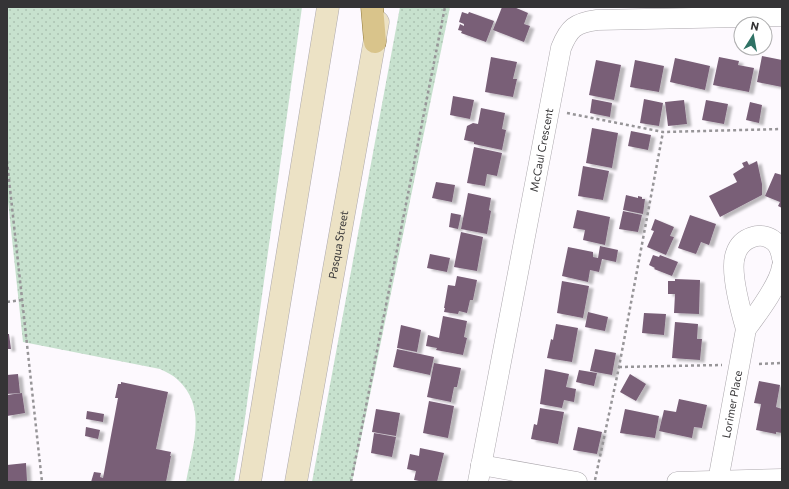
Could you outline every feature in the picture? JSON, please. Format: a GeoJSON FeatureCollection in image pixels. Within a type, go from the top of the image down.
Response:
{"type":"FeatureCollection","features":[{"type":"Feature","properties":{"kind":"main road"},"geometry":{"type":"LineString","coordinates":[[250,482],[328,7]]}},
{"type":"Feature","properties":{"kind":"main road"},"geometry":{"type":"LineString","coordinates":[[372,7],[375,42]]}},
{"type":"Feature","properties":{"kind":"main road","name":"Pasqua Street"},"geometry":{"type":"LineString","coordinates":[[296,482],[381,7]]}},
{"type":"Feature","properties":{"kind":"street","name":"McCaul Crescent"},"geometry":{"type":"LineString","coordinates":[[480,474],[561,48],[566,36],[573,27],[584,22],[597,20],[782,16]]}},
{"type":"Feature","properties":{"kind":"street","name":"Lorimer Place"},"geometry":{"type":"LineString","coordinates":[[746,329],[739,305],[734,266],[736,253],[742,243],[752,236],[764,236],[774,241],[780,250],[782,258]]}},
{"type":"Feature","properties":{"kind":"street","name":"Lorimer Place"},"geometry":{"type":"LineString","coordinates":[[718,481],[746,329],[760,309],[781,273],[782,266]]}},
{"type":"Feature","properties":{"kind":"street"},"geometry":{"type":"LineString","coordinates":[[480,474],[577,482]]}},
{"type":"Feature","properties":{"kind":"street"},"geometry":{"type":"LineString","coordinates":[[677,482],[782,479]]}},
{"type":"Feature","properties":{"kind":"path"},"geometry":{"type":"LineString","coordinates":[[351,482],[445,7]]}},
{"type":"Feature","properties":{"kind":"path"},"geometry":{"type":"LineString","coordinates":[[549,110],[663,132],[782,129]]}},
{"type":"Feature","properties":{"kind":"path"},"geometry":{"type":"LineString","coordinates":[[595,482],[619,367],[663,132]]}},
{"type":"Feature","properties":{"kind":"path"},"geometry":{"type":"LineString","coordinates":[[7,161],[42,482]]}},
{"type":"Feature","properties":{"kind":"path"},"geometry":{"type":"LineString","coordinates":[[7,302],[22,300]]}},
{"type":"Feature","properties":{"kind":"path"},"geometry":{"type":"LineString","coordinates":[[619,367],[782,363]]}},
{"type":"Feature","properties":{"kind":"green space"},"geometry":{"type":"Polygon","coordinates":[[[7,7],[302,7],[244,425],[234,482],[186,482],[196,428],[195,415],[193,403],[187,391],[174,377],[160,369],[23,342],[7,192],[7,7]]]}},
{"type":"Feature","properties":{"kind":"green space"},"geometry":{"type":"Polygon","coordinates":[[[400,7],[450,7],[352,482],[312,482],[400,7]]]}},
{"type":"Feature","properties":{"kind":"building"},"geometry":{"type":"Polygon","coordinates":[[[502,7],[514,7],[528,13],[524,24],[530,26],[524,42],[493,30],[502,7]]]}},
{"type":"Feature","properties":{"kind":"building"},"geometry":{"type":"Polygon","coordinates":[[[462,12],[468,14],[469,12],[494,21],[486,42],[461,33],[462,31],[458,30],[460,24],[464,26],[464,24],[459,22],[462,12]]]}},
{"type":"Feature","properties":{"kind":"building"},"geometry":{"type":"Polygon","coordinates":[[[762,56],[782,60],[782,87],[757,82],[762,56]]]}},
{"type":"Feature","properties":{"kind":"building"},"geometry":{"type":"Polygon","coordinates":[[[491,57],[517,62],[513,79],[517,79],[513,97],[485,92],[491,57]]]}},
{"type":"Feature","properties":{"kind":"building"},"geometry":{"type":"Polygon","coordinates":[[[719,57],[739,61],[738,65],[754,68],[749,92],[713,85],[719,57]]]}},
{"type":"Feature","properties":{"kind":"building"},"geometry":{"type":"Polygon","coordinates":[[[675,58],[710,66],[705,90],[670,82],[675,58]]]}},
{"type":"Feature","properties":{"kind":"building"},"geometry":{"type":"Polygon","coordinates":[[[596,60],[621,65],[614,100],[589,95],[596,60]]]}},
{"type":"Feature","properties":{"kind":"building"},"geometry":{"type":"Polygon","coordinates":[[[635,60],[664,66],[659,92],[630,87],[635,60]]]}},
{"type":"Feature","properties":{"kind":"building"},"geometry":{"type":"Polygon","coordinates":[[[453,96],[474,100],[470,119],[450,115],[453,96]]]}},
{"type":"Feature","properties":{"kind":"building"},"geometry":{"type":"Polygon","coordinates":[[[592,99],[612,103],[610,117],[590,113],[592,99]]]}},
{"type":"Feature","properties":{"kind":"building"},"geometry":{"type":"Polygon","coordinates":[[[644,99],[663,103],[659,126],[640,123],[644,99]]]}},
{"type":"Feature","properties":{"kind":"building"},"geometry":{"type":"Polygon","coordinates":[[[684,100],[687,124],[668,126],[665,102],[684,100]]]}},
{"type":"Feature","properties":{"kind":"building"},"geometry":{"type":"Polygon","coordinates":[[[706,100],[728,104],[724,124],[702,120],[706,100]]]}},
{"type":"Feature","properties":{"kind":"building"},"geometry":{"type":"Polygon","coordinates":[[[750,102],[762,105],[759,123],[746,120],[750,102]]]}},
{"type":"Feature","properties":{"kind":"building"},"geometry":{"type":"Polygon","coordinates":[[[481,108],[505,113],[502,129],[506,130],[502,150],[474,144],[474,142],[464,140],[467,126],[473,123],[478,124],[481,108]]]}},
{"type":"Feature","properties":{"kind":"building"},"geometry":{"type":"Polygon","coordinates":[[[592,128],[618,133],[612,168],[586,163],[592,128]]]}},
{"type":"Feature","properties":{"kind":"building"},"geometry":{"type":"Polygon","coordinates":[[[631,131],[651,135],[648,150],[628,146],[631,131]]]}},
{"type":"Feature","properties":{"kind":"building"},"geometry":{"type":"Polygon","coordinates":[[[474,147],[502,153],[497,176],[487,174],[485,186],[467,183],[474,147]]]}},
{"type":"Feature","properties":{"kind":"building"},"geometry":{"type":"Polygon","coordinates":[[[747,161],[749,165],[757,161],[762,184],[762,195],[720,217],[709,196],[737,182],[733,174],[744,167],[742,163],[747,161]]]}},
{"type":"Feature","properties":{"kind":"building"},"geometry":{"type":"Polygon","coordinates":[[[583,166],[609,171],[603,200],[578,196],[583,166]]]}},
{"type":"Feature","properties":{"kind":"building"},"geometry":{"type":"Polygon","coordinates":[[[775,173],[782,175],[782,208],[778,206],[780,202],[765,196],[775,173]]]}},
{"type":"Feature","properties":{"kind":"building"},"geometry":{"type":"Polygon","coordinates":[[[436,182],[455,185],[452,202],[432,198],[436,182]]]}},
{"type":"Feature","properties":{"kind":"building"},"geometry":{"type":"Polygon","coordinates":[[[468,193],[491,198],[489,210],[491,211],[487,234],[461,229],[468,193]]]}},
{"type":"Feature","properties":{"kind":"building"},"geometry":{"type":"Polygon","coordinates":[[[626,195],[638,198],[638,196],[645,199],[643,214],[623,210],[626,195]]]}},
{"type":"Feature","properties":{"kind":"building"},"geometry":{"type":"Polygon","coordinates":[[[577,210],[610,217],[605,245],[583,240],[585,230],[573,228],[577,210]]]}},
{"type":"Feature","properties":{"kind":"building"},"geometry":{"type":"Polygon","coordinates":[[[623,211],[642,215],[638,232],[619,229],[623,211]]]}},
{"type":"Feature","properties":{"kind":"building"},"geometry":{"type":"Polygon","coordinates":[[[451,213],[461,215],[458,229],[449,227],[451,213]]]}},
{"type":"Feature","properties":{"kind":"building"},"geometry":{"type":"Polygon","coordinates":[[[690,215],[716,224],[709,245],[701,242],[696,254],[678,248],[690,215]]]}},
{"type":"Feature","properties":{"kind":"building"},"geometry":{"type":"Polygon","coordinates":[[[655,219],[674,227],[670,236],[674,237],[666,255],[647,247],[654,231],[651,230],[655,219]]]}},
{"type":"Feature","properties":{"kind":"building"},"geometry":{"type":"Polygon","coordinates":[[[461,232],[483,237],[477,271],[454,267],[461,232]]]}},
{"type":"Feature","properties":{"kind":"building"},"geometry":{"type":"Polygon","coordinates":[[[600,246],[618,250],[616,262],[602,259],[599,272],[590,270],[588,282],[562,276],[568,247],[593,252],[593,257],[598,258],[600,246]]]}},
{"type":"Feature","properties":{"kind":"building"},"geometry":{"type":"Polygon","coordinates":[[[430,254],[450,258],[447,272],[427,268],[430,254]]]}},
{"type":"Feature","properties":{"kind":"building"},"geometry":{"type":"Polygon","coordinates":[[[653,255],[659,257],[660,255],[678,262],[672,276],[654,269],[655,268],[649,265],[653,255]]]}},
{"type":"Feature","properties":{"kind":"building"},"geometry":{"type":"Polygon","coordinates":[[[457,276],[477,280],[473,300],[470,300],[467,313],[459,311],[458,314],[444,312],[448,285],[455,286],[457,276]]]}},
{"type":"Feature","properties":{"kind":"building"},"geometry":{"type":"Polygon","coordinates":[[[675,279],[700,280],[699,314],[674,313],[675,294],[668,294],[668,281],[675,281],[675,279]]]}},
{"type":"Feature","properties":{"kind":"building"},"geometry":{"type":"Polygon","coordinates":[[[562,281],[589,286],[583,318],[557,313],[562,281]]]}},
{"type":"Feature","properties":{"kind":"building"},"geometry":{"type":"Polygon","coordinates":[[[588,312],[608,317],[605,331],[585,327],[588,312]]]}},
{"type":"Feature","properties":{"kind":"building"},"geometry":{"type":"Polygon","coordinates":[[[644,313],[666,314],[664,335],[642,333],[644,313]]]}},
{"type":"Feature","properties":{"kind":"building"},"geometry":{"type":"Polygon","coordinates":[[[443,316],[467,321],[464,337],[467,338],[463,355],[436,350],[437,348],[426,346],[428,335],[439,338],[443,316]]]}},
{"type":"Feature","properties":{"kind":"building"},"geometry":{"type":"Polygon","coordinates":[[[675,322],[698,324],[697,339],[702,339],[700,360],[672,358],[675,322]]]}},
{"type":"Feature","properties":{"kind":"building"},"geometry":{"type":"Polygon","coordinates":[[[556,324],[578,328],[572,362],[547,358],[556,324]]]}},
{"type":"Feature","properties":{"kind":"building"},"geometry":{"type":"Polygon","coordinates":[[[401,325],[421,330],[417,352],[397,348],[401,325]]]}},
{"type":"Feature","properties":{"kind":"building"},"geometry":{"type":"Polygon","coordinates":[[[7,334],[9,334],[11,349],[7,349],[7,334]]]}},
{"type":"Feature","properties":{"kind":"building"},"geometry":{"type":"Polygon","coordinates":[[[397,349],[434,357],[430,375],[393,367],[397,349]]]}},
{"type":"Feature","properties":{"kind":"building"},"geometry":{"type":"Polygon","coordinates":[[[595,349],[616,353],[612,375],[590,371],[595,349]]]}},
{"type":"Feature","properties":{"kind":"building"},"geometry":{"type":"Polygon","coordinates":[[[434,363],[461,368],[457,387],[454,387],[451,402],[427,397],[434,363]]]}},
{"type":"Feature","properties":{"kind":"building"},"geometry":{"type":"Polygon","coordinates":[[[545,369],[569,374],[566,387],[576,389],[574,402],[564,400],[562,408],[540,404],[545,369]]]}},
{"type":"Feature","properties":{"kind":"building"},"geometry":{"type":"Polygon","coordinates":[[[579,370],[597,373],[594,386],[576,382],[579,370]]]}},
{"type":"Feature","properties":{"kind":"building"},"geometry":{"type":"Polygon","coordinates":[[[18,374],[20,393],[7,394],[7,375],[18,374]]]}},
{"type":"Feature","properties":{"kind":"building"},"geometry":{"type":"Polygon","coordinates":[[[630,374],[646,384],[636,401],[620,392],[630,374]]]}},
{"type":"Feature","properties":{"kind":"building"},"geometry":{"type":"Polygon","coordinates":[[[759,381],[780,385],[776,407],[782,409],[782,433],[776,432],[776,434],[756,430],[761,404],[754,403],[759,381]]]}},
{"type":"Feature","properties":{"kind":"building"},"geometry":{"type":"Polygon","coordinates":[[[121,382],[168,392],[156,449],[171,452],[166,482],[91,482],[94,472],[101,473],[100,477],[103,478],[118,398],[115,398],[118,384],[121,384],[121,382]]]}},
{"type":"Feature","properties":{"kind":"building"},"geometry":{"type":"Polygon","coordinates":[[[22,393],[25,413],[7,416],[7,395],[22,393]]]}},
{"type":"Feature","properties":{"kind":"building"},"geometry":{"type":"Polygon","coordinates":[[[679,399],[707,405],[702,428],[694,427],[692,438],[659,431],[664,410],[676,412],[679,399]]]}},
{"type":"Feature","properties":{"kind":"building"},"geometry":{"type":"Polygon","coordinates":[[[429,401],[454,406],[448,438],[423,433],[429,401]]]}},
{"type":"Feature","properties":{"kind":"building"},"geometry":{"type":"Polygon","coordinates":[[[540,408],[564,412],[558,444],[531,439],[534,424],[537,425],[540,408]]]}},
{"type":"Feature","properties":{"kind":"building"},"geometry":{"type":"Polygon","coordinates":[[[376,409],[400,413],[396,436],[372,432],[376,409]]]}},
{"type":"Feature","properties":{"kind":"building"},"geometry":{"type":"Polygon","coordinates":[[[625,409],[659,416],[655,438],[620,433],[625,409]]]}},
{"type":"Feature","properties":{"kind":"building"},"geometry":{"type":"Polygon","coordinates":[[[87,411],[104,414],[103,422],[86,419],[87,411]]]}},
{"type":"Feature","properties":{"kind":"building"},"geometry":{"type":"Polygon","coordinates":[[[86,427],[100,430],[98,439],[85,436],[86,427]]]}},
{"type":"Feature","properties":{"kind":"building"},"geometry":{"type":"Polygon","coordinates":[[[578,427],[602,432],[597,454],[573,450],[578,427]]]}},
{"type":"Feature","properties":{"kind":"building"},"geometry":{"type":"Polygon","coordinates":[[[374,433],[396,437],[392,457],[371,453],[374,433]]]}},
{"type":"Feature","properties":{"kind":"building"},"geometry":{"type":"Polygon","coordinates":[[[420,448],[444,453],[437,482],[414,480],[416,471],[407,469],[410,454],[419,456],[420,448]]]}},
{"type":"Feature","properties":{"kind":"building"},"geometry":{"type":"Polygon","coordinates":[[[26,463],[27,481],[7,482],[7,465],[26,463]]]}}]}
